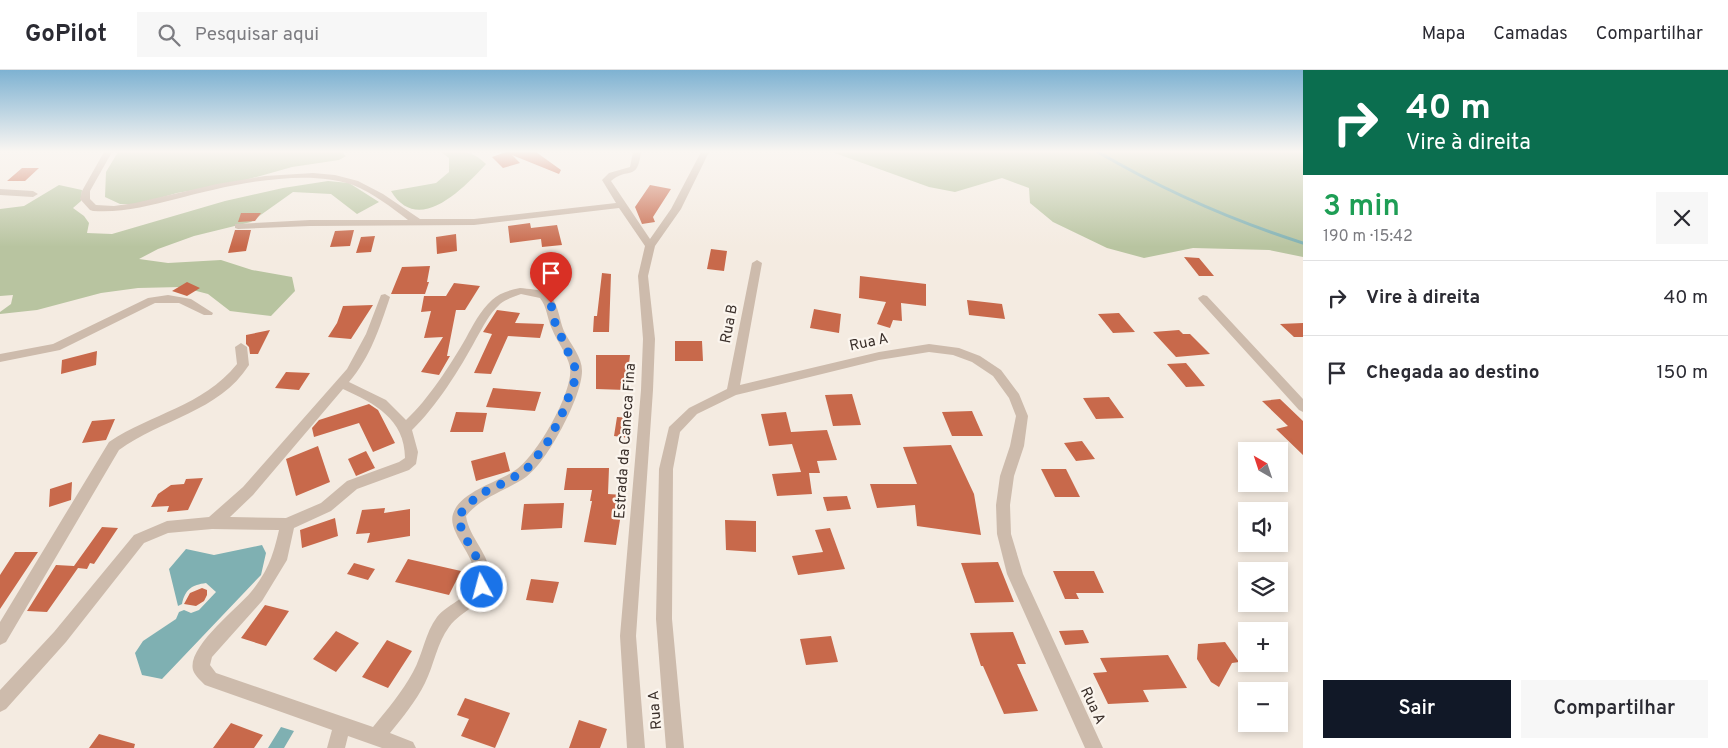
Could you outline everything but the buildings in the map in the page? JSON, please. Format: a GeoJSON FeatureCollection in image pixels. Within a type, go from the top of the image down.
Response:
{"type":"FeatureCollection","features":[{"type":"Feature","properties":{"kind":"street"},"geometry":{"type":"LineString","coordinates":[[90,184],[86,191],[85,199],[93,208],[111,210],[240,184]]}},
{"type":"Feature","properties":{"kind":"street"},"geometry":{"type":"LineString","coordinates":[[356,184],[420,223]]}},
{"type":"Feature","properties":{"kind":"street"},"geometry":{"type":"LineString","coordinates":[[608,184],[650,246]]}},
{"type":"Feature","properties":{"kind":"street","name":"Estrada da Caneca Fina"},"geometry":{"type":"LineString","coordinates":[[636,748],[628,636],[647,390],[649,339],[643,276],[650,246],[676,209],[689,184]]}},
{"type":"Feature","properties":{"kind":"street"},"geometry":{"type":"LineString","coordinates":[[0,192],[33,194]]}},
{"type":"Feature","properties":{"kind":"street"},"geometry":{"type":"LineString","coordinates":[[238,226],[310,223],[474,222],[622,205]]}},
{"type":"Feature","properties":{"kind":"street","name":"Rua B"},"geometry":{"type":"LineString","coordinates":[[733,391],[757,263]]}},
{"type":"Feature","properties":{"kind":"street"},"geometry":{"type":"LineString","coordinates":[[376,737],[419,678],[435,636],[444,621],[468,603],[482,587],[483,571],[459,522],[459,515],[478,495],[510,480],[530,466],[549,440],[574,383],[576,370],[553,318],[551,303],[543,295],[520,291],[503,297],[496,303],[479,322],[471,339],[422,412],[405,429]]}},
{"type":"Feature","properties":{"kind":"street"},"geometry":{"type":"LineString","coordinates":[[0,358],[56,347],[152,300],[168,297],[178,298],[208,312]]}},
{"type":"Feature","properties":{"kind":"street"},"geometry":{"type":"LineString","coordinates":[[212,523],[229,510],[248,491],[342,384],[351,372],[372,334],[385,297]]}},
{"type":"Feature","properties":{"kind":"street"},"geometry":{"type":"LineString","coordinates":[[1203,298],[1303,407]]}},
{"type":"Feature","properties":{"kind":"street"},"geometry":{"type":"LineString","coordinates":[[0,637],[114,446],[124,439],[204,400],[235,378],[243,365],[241,347]]}},
{"type":"Feature","properties":{"kind":"street","name":"Rua A"},"geometry":{"type":"LineString","coordinates":[[676,748],[664,620],[666,469],[674,430],[693,411],[733,391],[879,356],[929,348],[954,351],[976,359],[997,373],[1015,397],[1022,416],[1007,476],[1003,506],[1004,534],[1015,574],[1094,748]]}},
{"type":"Feature","properties":{"kind":"street"},"geometry":{"type":"LineString","coordinates":[[0,703],[60,637],[139,539],[167,528],[212,523],[287,524],[326,507],[352,485],[404,466],[411,460],[412,452],[405,429],[392,410],[378,399],[342,384]]}},
{"type":"Feature","properties":{"kind":"street"},"geometry":{"type":"LineString","coordinates":[[287,524],[280,560],[257,596],[204,653],[201,668],[211,679],[407,748]]}},
{"type":"Feature","properties":{"kind":"street"},"geometry":{"type":"LineString","coordinates":[[336,748],[342,725]]}},
{"type":"Feature","properties":{"kind":"green space"},"geometry":{"type":"Polygon","coordinates":[[[106,184],[231,184],[177,193],[139,204],[120,204],[105,197],[106,184]]]}},
{"type":"Feature","properties":{"kind":"green space"},"geometry":{"type":"Polygon","coordinates":[[[311,184],[350,184],[379,202],[357,214],[331,194],[293,192],[251,222],[194,236],[158,249],[139,259],[168,263],[221,260],[252,270],[292,277],[295,291],[271,316],[230,311],[208,294],[181,287],[138,288],[101,293],[37,310],[0,314],[11,304],[13,295],[0,296],[0,209],[24,206],[59,185],[82,190],[81,201],[73,208],[84,216],[89,223],[87,233],[112,234],[225,201],[311,184]]]}},
{"type":"Feature","properties":{"kind":"green space"},"geometry":{"type":"Polygon","coordinates":[[[432,184],[466,184],[440,204],[427,209],[414,209],[402,204],[391,191],[432,184]]]}},
{"type":"Feature","properties":{"kind":"green space"},"geometry":{"type":"Polygon","coordinates":[[[920,184],[983,184],[955,192],[920,184]]]}},
{"type":"Feature","properties":{"kind":"green space"},"geometry":{"type":"Polygon","coordinates":[[[1017,184],[1303,184],[1303,257],[1269,250],[1193,248],[1144,258],[1107,248],[1053,222],[1030,203],[1029,188],[1017,184]]]}},
{"type":"Feature","properties":{"kind":"water"},"geometry":{"type":"Polygon","coordinates":[[[262,545],[266,553],[261,575],[162,679],[142,675],[135,653],[143,641],[176,619],[179,612],[184,610],[191,613],[199,610],[216,592],[206,583],[197,585],[187,591],[182,604],[178,606],[169,569],[186,549],[214,555],[262,545]]]}},
{"type":"Feature","properties":{"kind":"water"},"geometry":{"type":"Polygon","coordinates":[[[281,727],[294,731],[284,748],[268,748],[281,727]]]}},
{"type":"Feature","properties":{"kind":"waterway"},"geometry":{"type":"LineString","coordinates":[[1157,184],[1224,214],[1303,243]]}},
{"type":"Feature","properties":{"kind":"route"},"geometry":{"type":"LineString","coordinates":[[482,587],[483,571],[459,522],[459,515],[462,509],[478,495],[510,480],[530,466],[549,440],[574,383],[576,370],[553,318],[551,303]]}}]}
